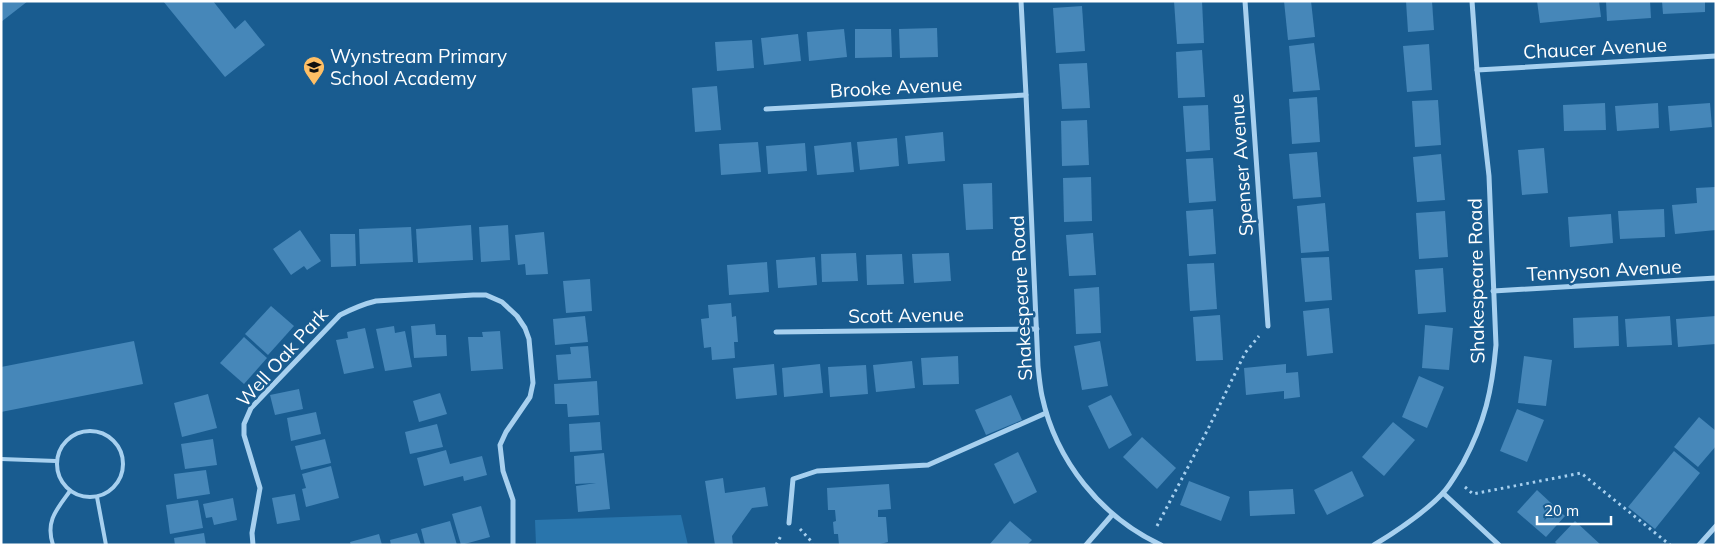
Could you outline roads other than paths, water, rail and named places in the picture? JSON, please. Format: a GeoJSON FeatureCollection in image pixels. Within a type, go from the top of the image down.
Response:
{"type":"FeatureCollection","features":[{"type":"Feature","properties":{"kind":"street","name":"Shakespeare Road"},"geometry":{"type":"LineString","coordinates":[[1021,1],[1038,366],[1046,413],[1061,449],[1078,477],[1096,500],[1112,514],[1150,540],[1161,545]]}},
{"type":"Feature","properties":{"kind":"street","name":"Spenser Avenue"},"geometry":{"type":"LineString","coordinates":[[1245,1],[1268,326]]}},
{"type":"Feature","properties":{"kind":"street","name":"Shakespeare Road"},"geometry":{"type":"LineString","coordinates":[[1374,545],[1413,519],[1443,493],[1453,479],[1474,443],[1487,408],[1494,371],[1496,345],[1489,176],[1477,70],[1472,1]]}},
{"type":"Feature","properties":{"kind":"street","name":"Chaucer Avenue"},"geometry":{"type":"LineString","coordinates":[[1477,70],[1716,56]]}},
{"type":"Feature","properties":{"kind":"street","name":"Brooke Avenue"},"geometry":{"type":"LineString","coordinates":[[766,109],[1026,95]]}},
{"type":"Feature","properties":{"kind":"street","name":"Tennyson Avenue"},"geometry":{"type":"LineString","coordinates":[[1493,291],[1716,278]]}},
{"type":"Feature","properties":{"kind":"street","name":"Well Oak Park"},"geometry":{"type":"LineString","coordinates":[[253,545],[252,533],[260,488],[244,435],[244,424],[251,408],[340,315],[349,310],[365,303],[376,301],[486,295],[502,302],[517,316],[525,328],[533,383],[530,397],[506,432],[500,445],[503,471],[513,500],[513,545]]}},
{"type":"Feature","properties":{"kind":"street","name":"Scott Avenue"},"geometry":{"type":"LineString","coordinates":[[776,332],[1037,328]]}},
{"type":"Feature","properties":{"kind":"street"},"geometry":{"type":"LineString","coordinates":[[789,522],[792,479],[817,471],[928,464],[1046,413]]}},
{"type":"Feature","properties":{"kind":"street"},"geometry":{"type":"LineString","coordinates":[[1443,493],[1499,545]]}},
{"type":"Feature","properties":{"kind":"street"},"geometry":{"type":"LineString","coordinates":[[1086,545],[1112,514]]}},
{"type":"Feature","properties":{"kind":"street"},"geometry":{"type":"LineString","coordinates":[[1699,545],[1716,526]]}},
{"type":"Feature","properties":{"kind":"lane"},"geometry":{"type":"LineString","coordinates":[[92,431],[103,434],[113,441],[120,450],[123,462],[122,473],[117,484],[108,492],[97,497],[78,496],[70,491],[59,478],[56,461],[62,446],[69,438],[80,432],[92,431]]}},
{"type":"Feature","properties":{"kind":"lane"},"geometry":{"type":"LineString","coordinates":[[1,459],[56,461]]}},
{"type":"Feature","properties":{"kind":"lane"},"geometry":{"type":"LineString","coordinates":[[53,545],[49,535],[51,518],[70,491]]}},
{"type":"Feature","properties":{"kind":"lane"},"geometry":{"type":"LineString","coordinates":[[97,497],[106,545]]}},
{"type":"Feature","properties":{"kind":"place","name":"Wynstream Primary School Academy"},"geometry":{"type":"Point","coordinates":[314,86]}}]}
